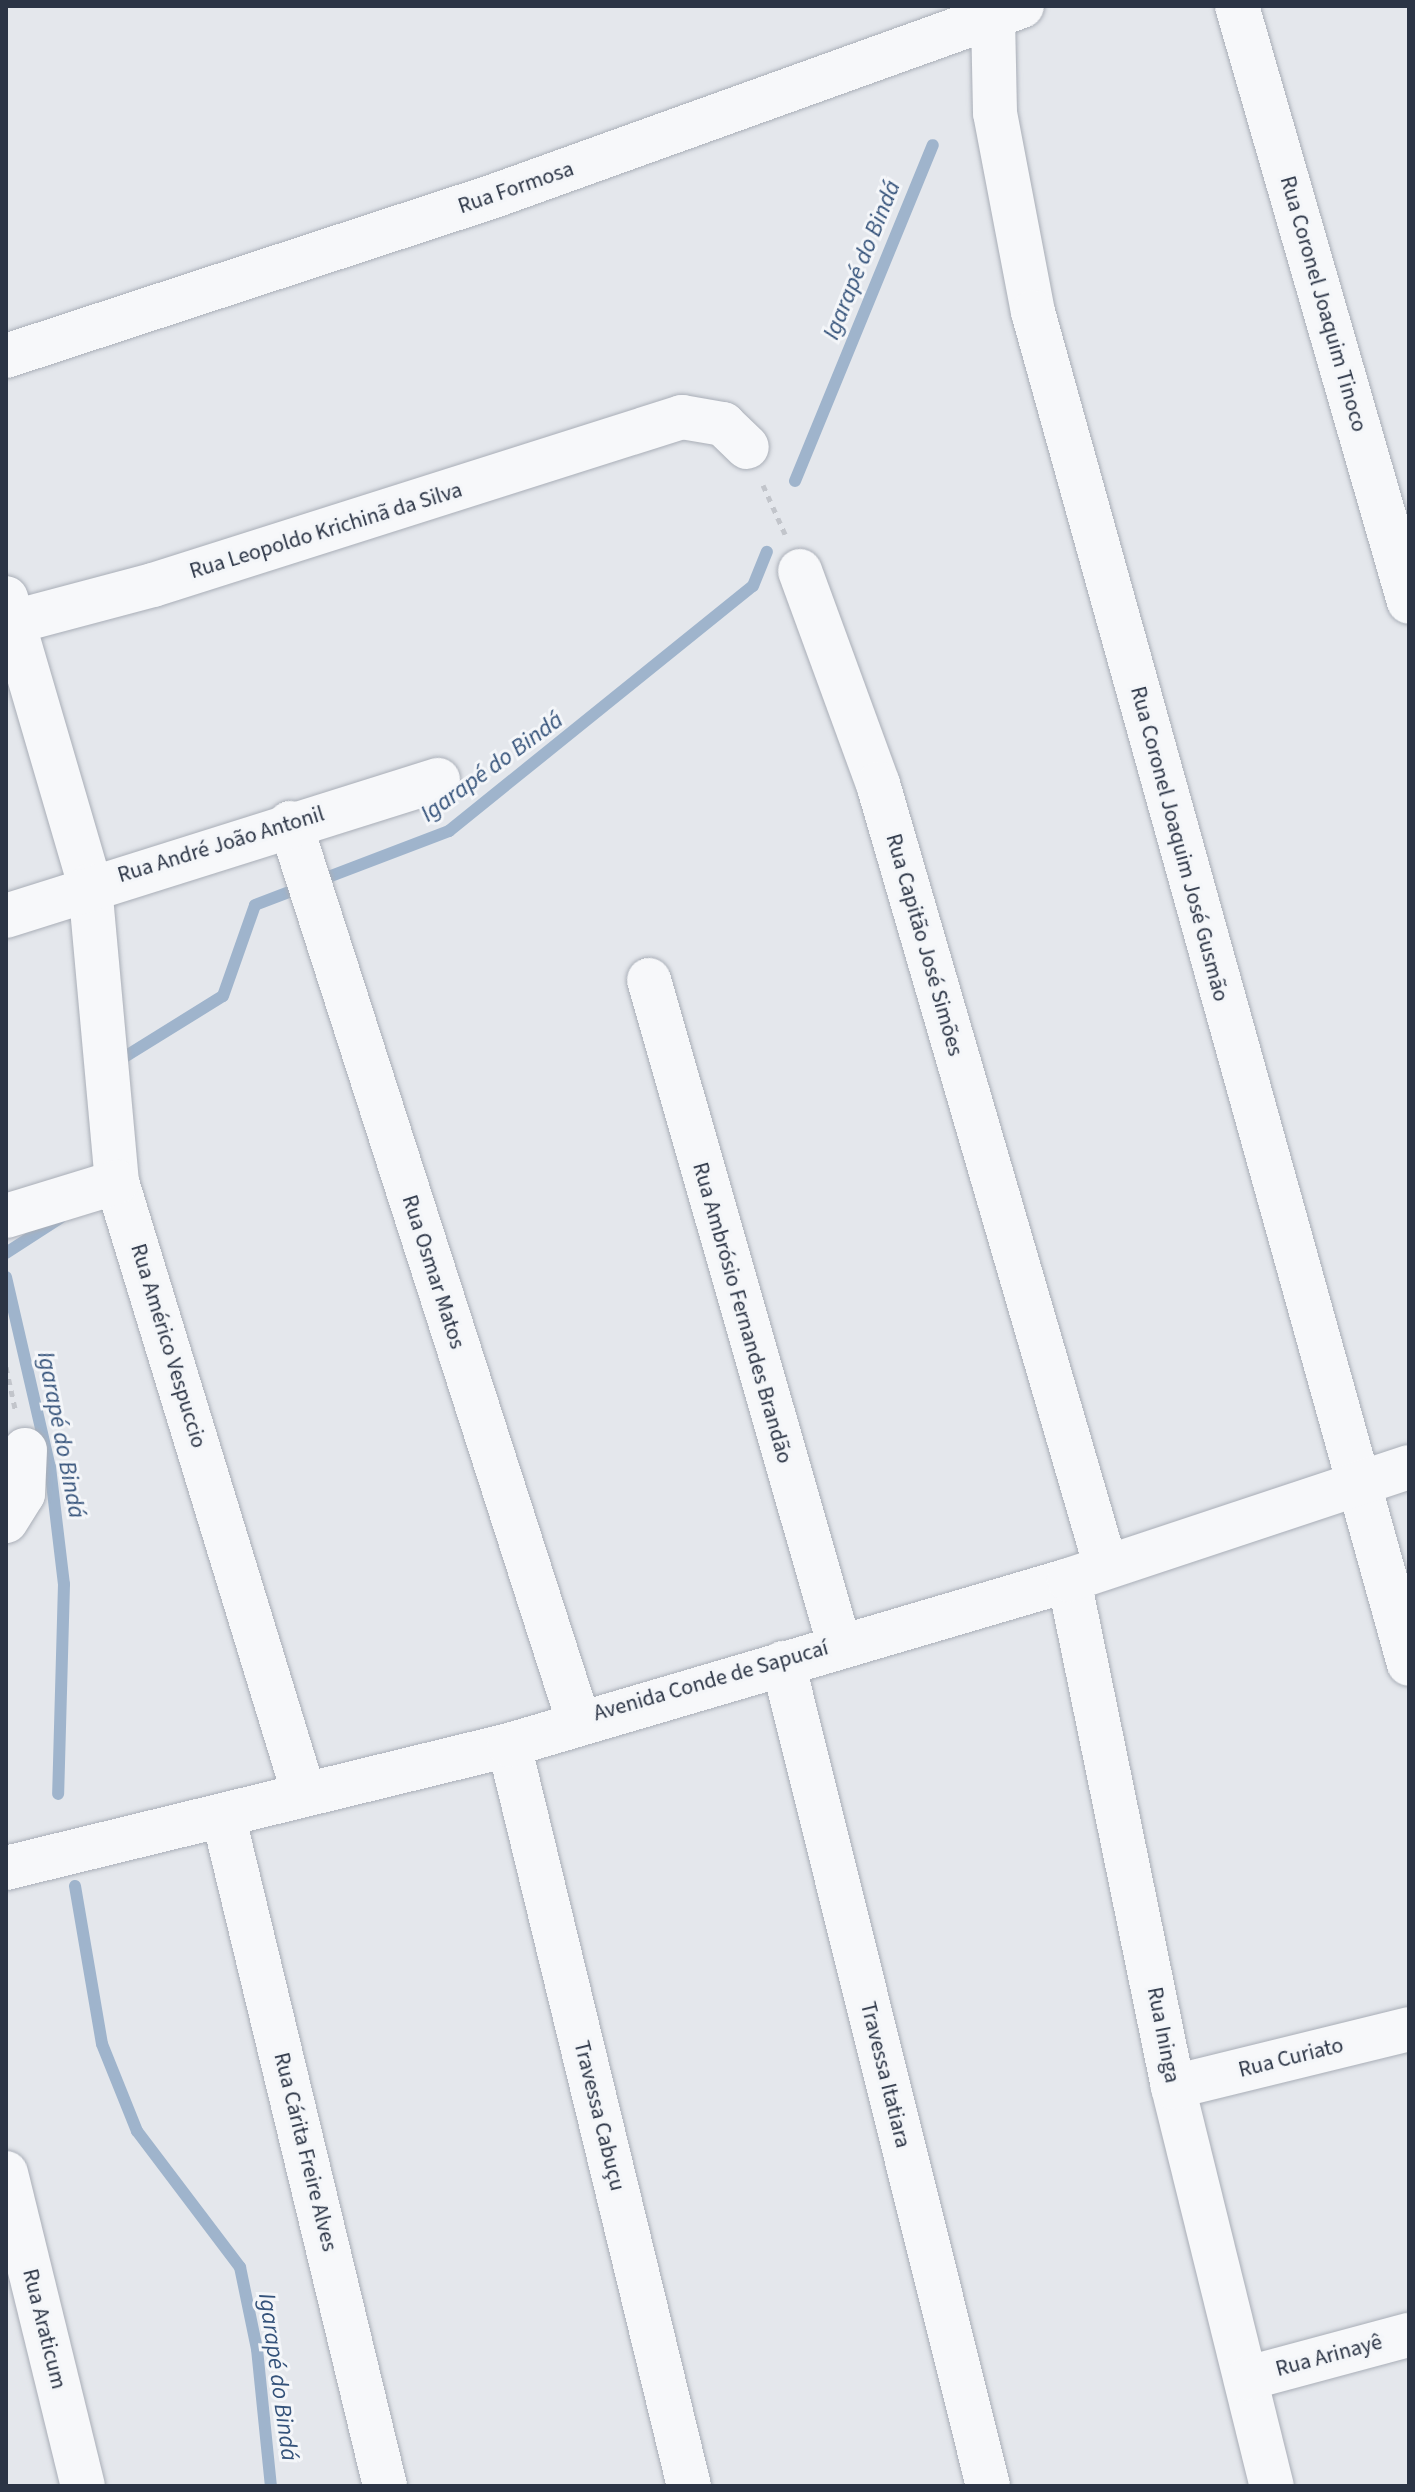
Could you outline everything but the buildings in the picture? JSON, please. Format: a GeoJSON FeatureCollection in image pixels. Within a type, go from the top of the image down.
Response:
{"type":"FeatureCollection","features":[{"type":"Feature","properties":{"kind":"street","name":"Rua Coronel Joaquim Tinoco"},"geometry":{"type":"LineString","coordinates":[[1237,6],[1409,602]]}},
{"type":"Feature","properties":{"kind":"street","name":"Rua Formosa"},"geometry":{"type":"LineString","coordinates":[[6,356],[494,196],[1007,11]]}},
{"type":"Feature","properties":{"kind":"street","name":"Rua Coronel Joaquim José Gusmão"},"geometry":{"type":"LineString","coordinates":[[1007,11],[995,113],[1033,312],[1356,1485],[1409,1664]]}},
{"type":"Feature","properties":{"kind":"street","name":"Rua Leopoldo Krichinã da Silva"},"geometry":{"type":"LineString","coordinates":[[9,614],[168,581],[643,427],[705,419],[723,424],[747,447]]}},
{"type":"Feature","properties":{"kind":"street","name":"Rua Capitão José Simões"},"geometry":{"type":"LineString","coordinates":[[800,571],[878,784],[1087,1572]]}},
{"type":"Feature","properties":{"kind":"street","name":"Rua Américo Vespuccio"},"geometry":{"type":"LineString","coordinates":[[9,614],[90,886],[117,1182],[304,1794]]}},
{"type":"Feature","properties":{"kind":"street","name":"Rua André João Antonil"},"geometry":{"type":"LineString","coordinates":[[6,916],[90,886],[292,827],[438,780]]}},
{"type":"Feature","properties":{"kind":"street","name":"Rua Osmar Matos"},"geometry":{"type":"LineString","coordinates":[[292,827],[578,1720]]}},
{"type":"Feature","properties":{"kind":"street","name":"Rua Ambrósio Fernandes Brandão"},"geometry":{"type":"LineString","coordinates":[[649,980],[839,1644]]}},
{"type":"Feature","properties":{"kind":"street"},"geometry":{"type":"LineString","coordinates":[[6,1216],[117,1182]]}},
{"type":"Feature","properties":{"kind":"street"},"geometry":{"type":"LineString","coordinates":[[6,1521],[23,1494],[25,1450]]}},
{"type":"Feature","properties":{"kind":"street","name":"Avenida Conde de Sapucaí"},"geometry":{"type":"LineString","coordinates":[[6,1868],[224,1819],[304,1794],[509,1745],[578,1720],[783,1663],[1087,1572],[1409,1467]]}},
{"type":"Feature","properties":{"kind":"street","name":"Rua Ininga"},"geometry":{"type":"LineString","coordinates":[[1087,1572],[1173,2087],[1248,2378],[1272,2486]]}},
{"type":"Feature","properties":{"kind":"street","name":"Travessa Itatiara"},"geometry":{"type":"LineString","coordinates":[[783,1663],[988,2486]]}},
{"type":"Feature","properties":{"kind":"street","name":"Travessa Cabuçu"},"geometry":{"type":"LineString","coordinates":[[509,1745],[689,2486]]}},
{"type":"Feature","properties":{"kind":"street","name":"Rua Cárita Freire Alves"},"geometry":{"type":"LineString","coordinates":[[224,1819],[385,2486]]}},
{"type":"Feature","properties":{"kind":"street","name":"Rua Curiato"},"geometry":{"type":"LineString","coordinates":[[1173,2087],[1409,2029]]}},
{"type":"Feature","properties":{"kind":"street","name":"Rua Araticum"},"geometry":{"type":"LineString","coordinates":[[6,2173],[83,2486]]}},
{"type":"Feature","properties":{"kind":"street","name":"Rua Arinayê"},"geometry":{"type":"LineString","coordinates":[[1248,2378],[1409,2335]]}},
{"type":"Feature","properties":{"kind":"path"},"geometry":{"type":"LineString","coordinates":[[747,447],[800,571]]}},
{"type":"Feature","properties":{"kind":"waterway","name":"Igarapé do Bindá"},"geometry":{"type":"LineString","coordinates":[[795,481],[933,145]]}},
{"type":"Feature","properties":{"kind":"waterway","name":"Igarapé do Bindá"},"geometry":{"type":"LineString","coordinates":[[118,1061],[223,996],[255,905],[449,831],[753,586],[767,552]]}},
{"type":"Feature","properties":{"kind":"waterway","name":"Igarapé do Bindá"},"geometry":{"type":"LineString","coordinates":[[6,1253],[60,1218]]}},
{"type":"Feature","properties":{"kind":"waterway","name":"Igarapé do Bindá"},"geometry":{"type":"LineString","coordinates":[[6,1277],[50,1467],[64,1584],[58,1794]]}},
{"type":"Feature","properties":{"kind":"waterway","name":"Igarapé do Bindá"},"geometry":{"type":"LineString","coordinates":[[75,1886],[102,2044],[137,2131],[240,2267],[257,2349],[271,2486]]}}]}
